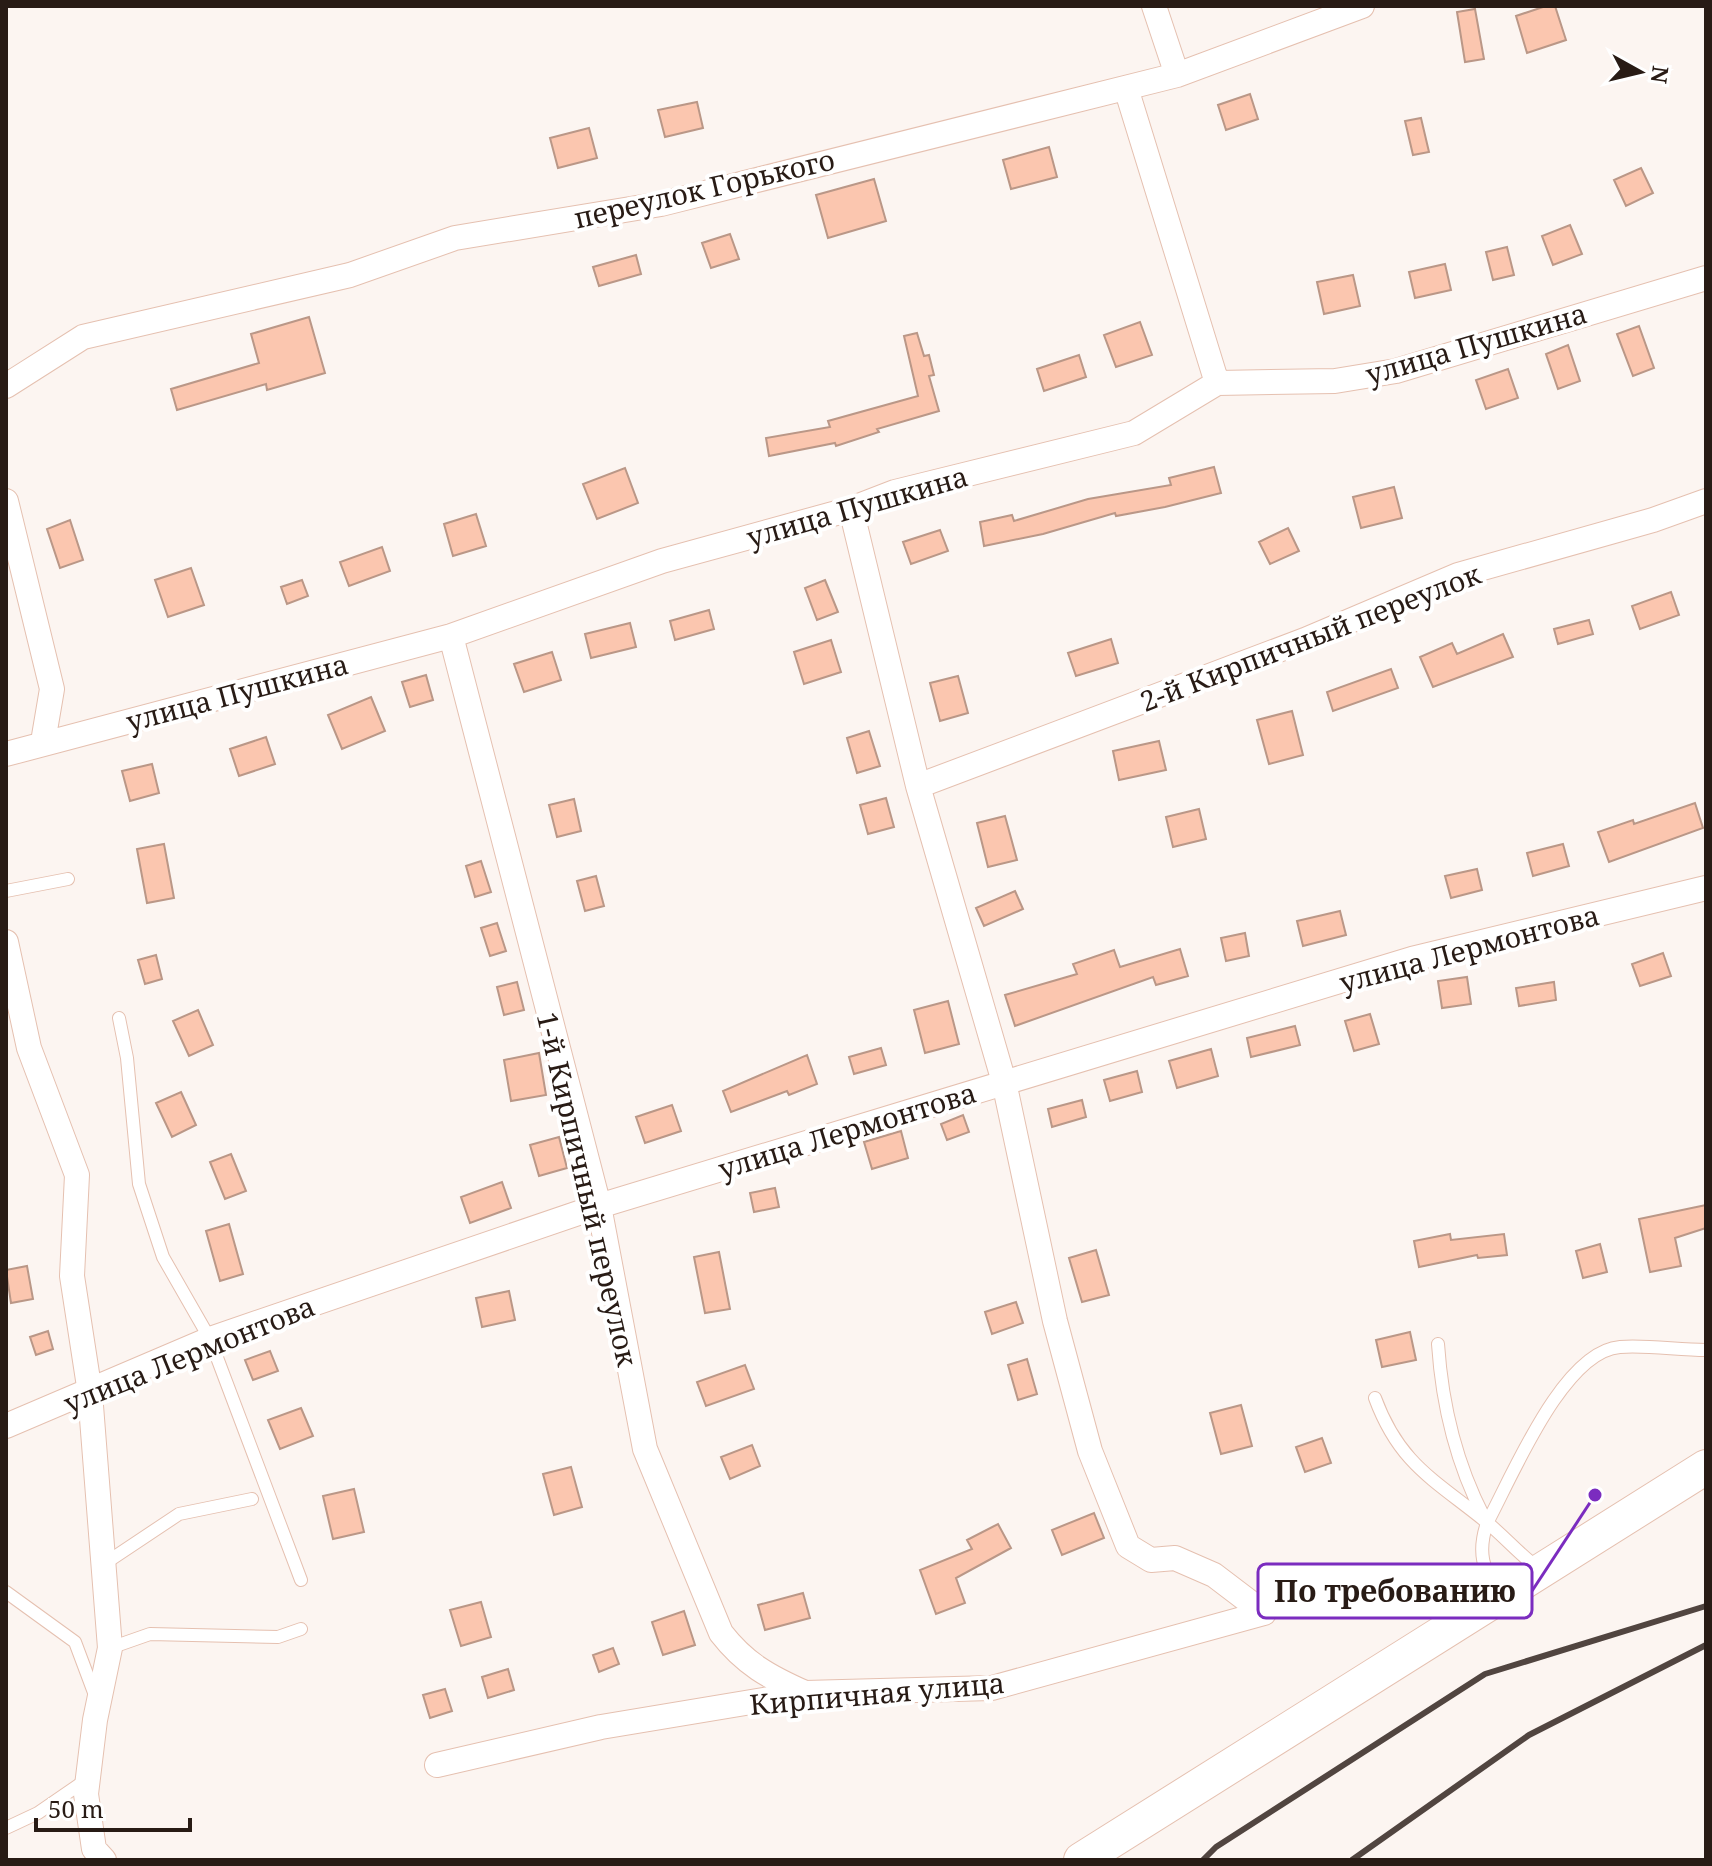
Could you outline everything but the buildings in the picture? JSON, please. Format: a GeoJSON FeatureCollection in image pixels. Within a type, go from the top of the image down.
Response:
{"type":"FeatureCollection","features":[{"type":"Feature","properties":{"kind":"street"},"geometry":{"type":"LineString","coordinates":[[1154,6],[1177,75]]}},
{"type":"Feature","properties":{"kind":"street","name":"переулок Горького"},"geometry":{"type":"LineString","coordinates":[[6,386],[83,337],[350,275],[455,238],[661,204],[1177,75],[1362,6]]}},
{"type":"Feature","properties":{"kind":"street"},"geometry":{"type":"LineString","coordinates":[[1126,88],[1217,383]]}},
{"type":"Feature","properties":{"kind":"street","name":"улица Пушкина"},"geometry":{"type":"LineString","coordinates":[[6,754],[451,636],[662,561],[851,509],[895,492],[1134,433],[1217,383],[1335,381],[1396,371],[1706,278]]}},
{"type":"Feature","properties":{"kind":"street"},"geometry":{"type":"LineString","coordinates":[[6,501],[52,689],[43,742]]}},
{"type":"Feature","properties":{"kind":"street","name":"2-й Кирпичный переулок"},"geometry":{"type":"LineString","coordinates":[[918,786],[1305,640],[1458,575],[1653,520],[1706,501]]}},
{"type":"Feature","properties":{"kind":"street"},"geometry":{"type":"LineString","coordinates":[[851,509],[918,786],[1004,1082],[1055,1321],[1090,1451],[1128,1546],[1151,1560],[1175,1558],[1214,1575],[1264,1613]]}},
{"type":"Feature","properties":{"kind":"street","name":"1-й Кирпичный переулок"},"geometry":{"type":"LineString","coordinates":[[451,636],[599,1206],[645,1449],[721,1633],[740,1657],[759,1672],[805,1693]]}},
{"type":"Feature","properties":{"kind":"street","name":"улица Лермонтова"},"geometry":{"type":"LineString","coordinates":[[6,1426],[90,1393],[210,1339],[599,1206],[1412,959],[1706,888]]}},
{"type":"Feature","properties":{"kind":"street"},"geometry":{"type":"LineString","coordinates":[[6,942],[29,1048],[77,1175],[72,1276],[90,1393],[110,1648],[88,1778],[89,1823],[94,1849],[104,1860]]}},
{"type":"Feature","properties":{"kind":"street"},"geometry":{"type":"LineString","coordinates":[[1081,1860],[1706,1467]]}},
{"type":"Feature","properties":{"kind":"street","name":"Кирпичная улица"},"geometry":{"type":"LineString","coordinates":[[437,1765],[601,1727],[805,1693],[992,1688],[1264,1613]]}},
{"type":"Feature","properties":{"kind":"lane"},"geometry":{"type":"LineString","coordinates":[[6,891],[68,879]]}},
{"type":"Feature","properties":{"kind":"lane"},"geometry":{"type":"LineString","coordinates":[[119,1018],[127,1058],[139,1184],[163,1257],[210,1339],[301,1580]]}},
{"type":"Feature","properties":{"kind":"lane"},"geometry":{"type":"LineString","coordinates":[[1438,1344],[1445,1406],[1470,1489],[1487,1523]]}},
{"type":"Feature","properties":{"kind":"lane"},"geometry":{"type":"LineString","coordinates":[[1501,1597],[1482,1567],[1481,1542],[1487,1523],[1561,1388],[1596,1353],[1619,1347],[1706,1350]]}},
{"type":"Feature","properties":{"kind":"lane"},"geometry":{"type":"LineString","coordinates":[[1375,1398],[1384,1422],[1412,1466],[1487,1523],[1515,1552],[1541,1571]]}},
{"type":"Feature","properties":{"kind":"lane"},"geometry":{"type":"LineString","coordinates":[[104,1564],[179,1514],[252,1499]]}},
{"type":"Feature","properties":{"kind":"lane"},"geometry":{"type":"LineString","coordinates":[[1264,1613],[1420,1581],[1466,1580],[1501,1597]]}},
{"type":"Feature","properties":{"kind":"lane"},"geometry":{"type":"LineString","coordinates":[[6,1592],[75,1642],[98,1705]]}},
{"type":"Feature","properties":{"kind":"lane"},"geometry":{"type":"LineString","coordinates":[[110,1648],[150,1634],[278,1637],[301,1629]]}},
{"type":"Feature","properties":{"kind":"lane"},"geometry":{"type":"LineString","coordinates":[[6,1828],[38,1813],[88,1778]]}},
{"type":"Feature","properties":{"kind":"railway"},"geometry":{"type":"LineString","coordinates":[[1203,1860],[1216,1847],[1485,1674],[1706,1606]]}},
{"type":"Feature","properties":{"kind":"railway"},"geometry":{"type":"LineString","coordinates":[[1352,1860],[1529,1735],[1706,1645]]}},
{"type":"Feature","properties":{"kind":"place","name":"По требованию"},"geometry":{"type":"Point","coordinates":[1595,1495]}}]}
